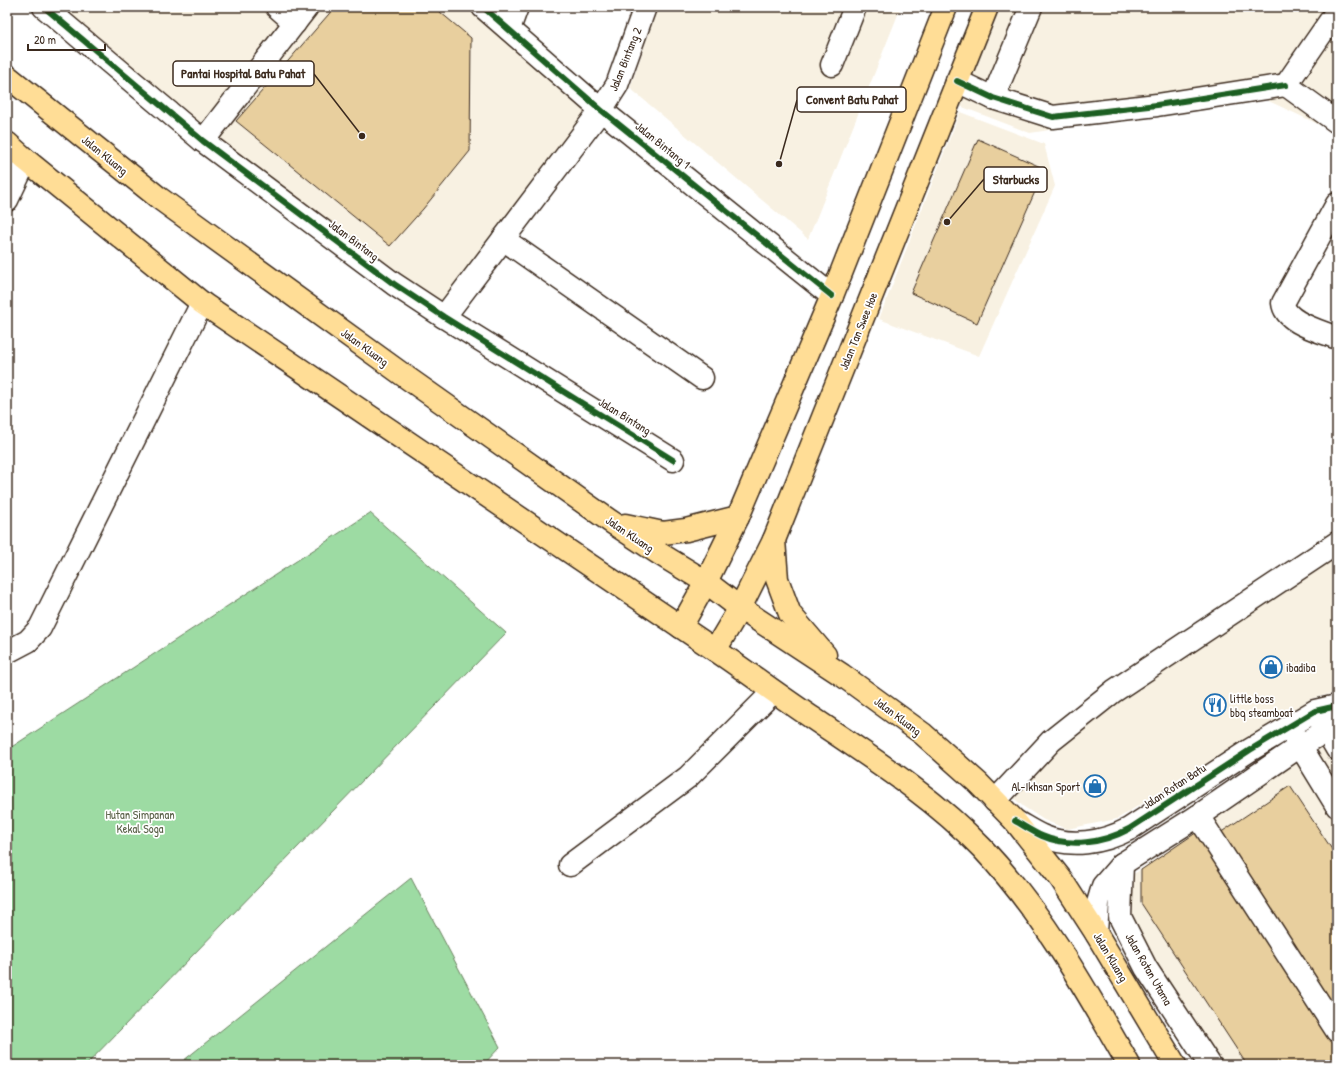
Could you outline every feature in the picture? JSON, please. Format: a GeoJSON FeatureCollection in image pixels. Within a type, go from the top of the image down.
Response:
{"type":"FeatureCollection","features":[{"type":"Feature","properties":{"kind":"main road"},"geometry":{"type":"LineString","coordinates":[[681,627],[706,582],[738,518],[832,296],[946,7]]}},
{"type":"Feature","properties":{"kind":"main road","name":"Jalan Tan Swee Hoe"},"geometry":{"type":"LineString","coordinates":[[715,650],[740,608],[774,540],[987,7]]}},
{"type":"Feature","properties":{"kind":"main road","name":"Jalan Kluang"},"geometry":{"type":"LineString","coordinates":[[7,76],[159,198],[394,368],[610,521],[706,582],[740,608],[842,675],[923,734],[978,783],[1015,821],[1061,879],[1096,933],[1175,1065]]}},
{"type":"Feature","properties":{"kind":"main road"},"geometry":{"type":"LineString","coordinates":[[7,143],[202,302],[715,650],[773,692],[894,773],[939,808],[981,848],[1023,895],[1056,941],[1129,1065]]}},
{"type":"Feature","properties":{"kind":"main road"},"geometry":{"type":"LineString","coordinates":[[610,521],[663,533],[686,530],[738,518]]}},
{"type":"Feature","properties":{"kind":"main road"},"geometry":{"type":"LineString","coordinates":[[774,540],[777,579],[790,614],[842,675]]}},
{"type":"Feature","properties":{"kind":"street","name":"Jalan Bintang"},"geometry":{"type":"LineString","coordinates":[[44,7],[203,141],[394,284],[444,317],[673,460]]}},
{"type":"Feature","properties":{"kind":"street"},"geometry":{"type":"LineString","coordinates":[[203,141],[301,15],[277,7]]}},
{"type":"Feature","properties":{"kind":"street","name":"Jalan Bintang 1"},"geometry":{"type":"LineString","coordinates":[[483,7],[602,110],[832,296]]}},
{"type":"Feature","properties":{"kind":"street"},"geometry":{"type":"LineString","coordinates":[[509,29],[517,7]]}},
{"type":"Feature","properties":{"kind":"street","name":"Jalan Bintang 2"},"geometry":{"type":"LineString","coordinates":[[444,317],[602,110],[617,85],[645,7]]}},
{"type":"Feature","properties":{"kind":"street"},"geometry":{"type":"LineString","coordinates":[[832,65],[855,7]]}},
{"type":"Feature","properties":{"kind":"street"},"geometry":{"type":"LineString","coordinates":[[993,98],[1031,7]]}},
{"type":"Feature","properties":{"kind":"street"},"geometry":{"type":"LineString","coordinates":[[1286,85],[1337,11]]}},
{"type":"Feature","properties":{"kind":"street"},"geometry":{"type":"LineString","coordinates":[[957,81],[993,98],[1053,117],[1157,105],[1286,85],[1336,121]]}},
{"type":"Feature","properties":{"kind":"street"},"geometry":{"type":"LineString","coordinates":[[7,200],[26,160]]}},
{"type":"Feature","properties":{"kind":"street"},"geometry":{"type":"LineString","coordinates":[[1337,204],[1283,303],[1284,309],[1288,316],[1307,326],[1337,338]]}},
{"type":"Feature","properties":{"kind":"street"},"geometry":{"type":"LineString","coordinates":[[503,239],[702,378]]}},
{"type":"Feature","properties":{"kind":"street"},"geometry":{"type":"LineString","coordinates":[[7,650],[28,641],[40,628],[202,302]]}},
{"type":"Feature","properties":{"kind":"street"},"geometry":{"type":"LineString","coordinates":[[995,801],[1051,741],[1114,692],[1337,543]]}},
{"type":"Feature","properties":{"kind":"street"},"geometry":{"type":"LineString","coordinates":[[570,865],[688,777],[773,692]]}},
{"type":"Feature","properties":{"kind":"street","name":"Jalan Rotan Batu"},"geometry":{"type":"LineString","coordinates":[[1015,821],[1042,836],[1072,844],[1094,841],[1118,835],[1289,726],[1316,712],[1337,706]]}},
{"type":"Feature","properties":{"kind":"street"},"geometry":{"type":"LineString","coordinates":[[1316,712],[1332,725],[1337,749]]}},
{"type":"Feature","properties":{"kind":"street"},"geometry":{"type":"LineString","coordinates":[[1096,933],[1098,903],[1103,886],[1122,864],[1198,816],[1332,725]]}},
{"type":"Feature","properties":{"kind":"street"},"geometry":{"type":"LineString","coordinates":[[1289,726],[1337,806]]}},
{"type":"Feature","properties":{"kind":"street"},"geometry":{"type":"LineString","coordinates":[[1198,816],[1337,1030]]}},
{"type":"Feature","properties":{"kind":"street","name":"Jalan Rotan Utama"},"geometry":{"type":"LineString","coordinates":[[1122,864],[1120,917],[1146,968],[1210,1065]]}},
{"type":"Feature","properties":{"kind":"shaded area"},"geometry":{"type":"Polygon","coordinates":[[[30,7],[498,7],[614,109],[447,330],[59,33],[30,7]]]}},
{"type":"Feature","properties":{"kind":"shaded area"},"geometry":{"type":"Polygon","coordinates":[[[658,7],[901,7],[808,239],[630,88],[658,7]]]}},
{"type":"Feature","properties":{"kind":"shaded area"},"geometry":{"type":"Polygon","coordinates":[[[991,7],[1337,7],[1337,133],[1260,97],[1030,133],[952,103],[991,7]]]}},
{"type":"Feature","properties":{"kind":"shaded area"},"geometry":{"type":"Polygon","coordinates":[[[960,112],[1044,144],[1055,186],[979,356],[879,319],[960,112]]]}},
{"type":"Feature","properties":{"kind":"shaded area"},"geometry":{"type":"Polygon","coordinates":[[[1337,539],[1337,692],[1310,699],[1117,819],[1067,829],[1044,820],[1024,807],[1000,786],[1337,539]]]}},
{"type":"Feature","properties":{"kind":"shaded area"},"geometry":{"type":"Polygon","coordinates":[[[1337,733],[1337,1065],[1220,1065],[1155,967],[1129,913],[1131,876],[1337,733]]]}},
{"type":"Feature","properties":{"kind":"green space","name":"Hutan Simpanan Kekal Soga"},"geometry":{"type":"Polygon","coordinates":[[[370,513],[506,633],[86,1065],[7,1065],[7,750],[370,513]]]}},
{"type":"Feature","properties":{"kind":"green space"},"geometry":{"type":"Polygon","coordinates":[[[411,878],[500,1047],[483,1065],[178,1065],[411,878]]]}},
{"type":"Feature","properties":{"kind":"building"},"geometry":{"type":"Polygon","coordinates":[[[335,7],[434,7],[471,38],[470,151],[423,209],[390,246],[236,121],[335,7]]]}},
{"type":"Feature","properties":{"kind":"building"},"geometry":{"type":"Polygon","coordinates":[[[978,139],[1045,169],[977,323],[911,293],[978,139]]]}},
{"type":"Feature","properties":{"kind":"building"},"geometry":{"type":"Polygon","coordinates":[[[1290,786],[1337,857],[1337,1014],[1217,835],[1290,786]]]}},
{"type":"Feature","properties":{"kind":"building"},"geometry":{"type":"Polygon","coordinates":[[[1200,830],[1337,1042],[1337,1065],[1247,1065],[1141,903],[1141,870],[1200,830]]]}},
{"type":"Feature","properties":{"kind":"cycle path"},"geometry":{"type":"LineString","coordinates":[[44,7],[203,141],[394,284],[444,317],[673,460]]}},
{"type":"Feature","properties":{"kind":"cycle path"},"geometry":{"type":"LineString","coordinates":[[483,7],[601,110],[832,296]]}},
{"type":"Feature","properties":{"kind":"cycle path"},"geometry":{"type":"LineString","coordinates":[[957,81],[993,98],[1053,117],[1157,105],[1286,85]]}},
{"type":"Feature","properties":{"kind":"cycle path"},"geometry":{"type":"LineString","coordinates":[[1015,821],[1032,831],[1053,840],[1075,843],[1097,841],[1108,838],[1129,829],[1250,750],[1315,711],[1337,706]]}},
{"type":"Feature","properties":{"kind":"place","name":"Pantai Hospital Batu Pahat"},"geometry":{"type":"Point","coordinates":[362,136]}},
{"type":"Feature","properties":{"kind":"place","name":"Convent Batu Pahat"},"geometry":{"type":"Point","coordinates":[779,164]}},
{"type":"Feature","properties":{"kind":"place","name":"Starbucks"},"geometry":{"type":"Point","coordinates":[947,222]}},
{"type":"Feature","properties":{"kind":"place","name":"ibadiba"},"geometry":{"type":"Point","coordinates":[1271,667]}},
{"type":"Feature","properties":{"kind":"place","name":"little boss bbq steamboat"},"geometry":{"type":"Point","coordinates":[1215,705]}},
{"type":"Feature","properties":{"kind":"place","name":"Al-Ikhsan Sport"},"geometry":{"type":"Point","coordinates":[1095,786]}}]}
